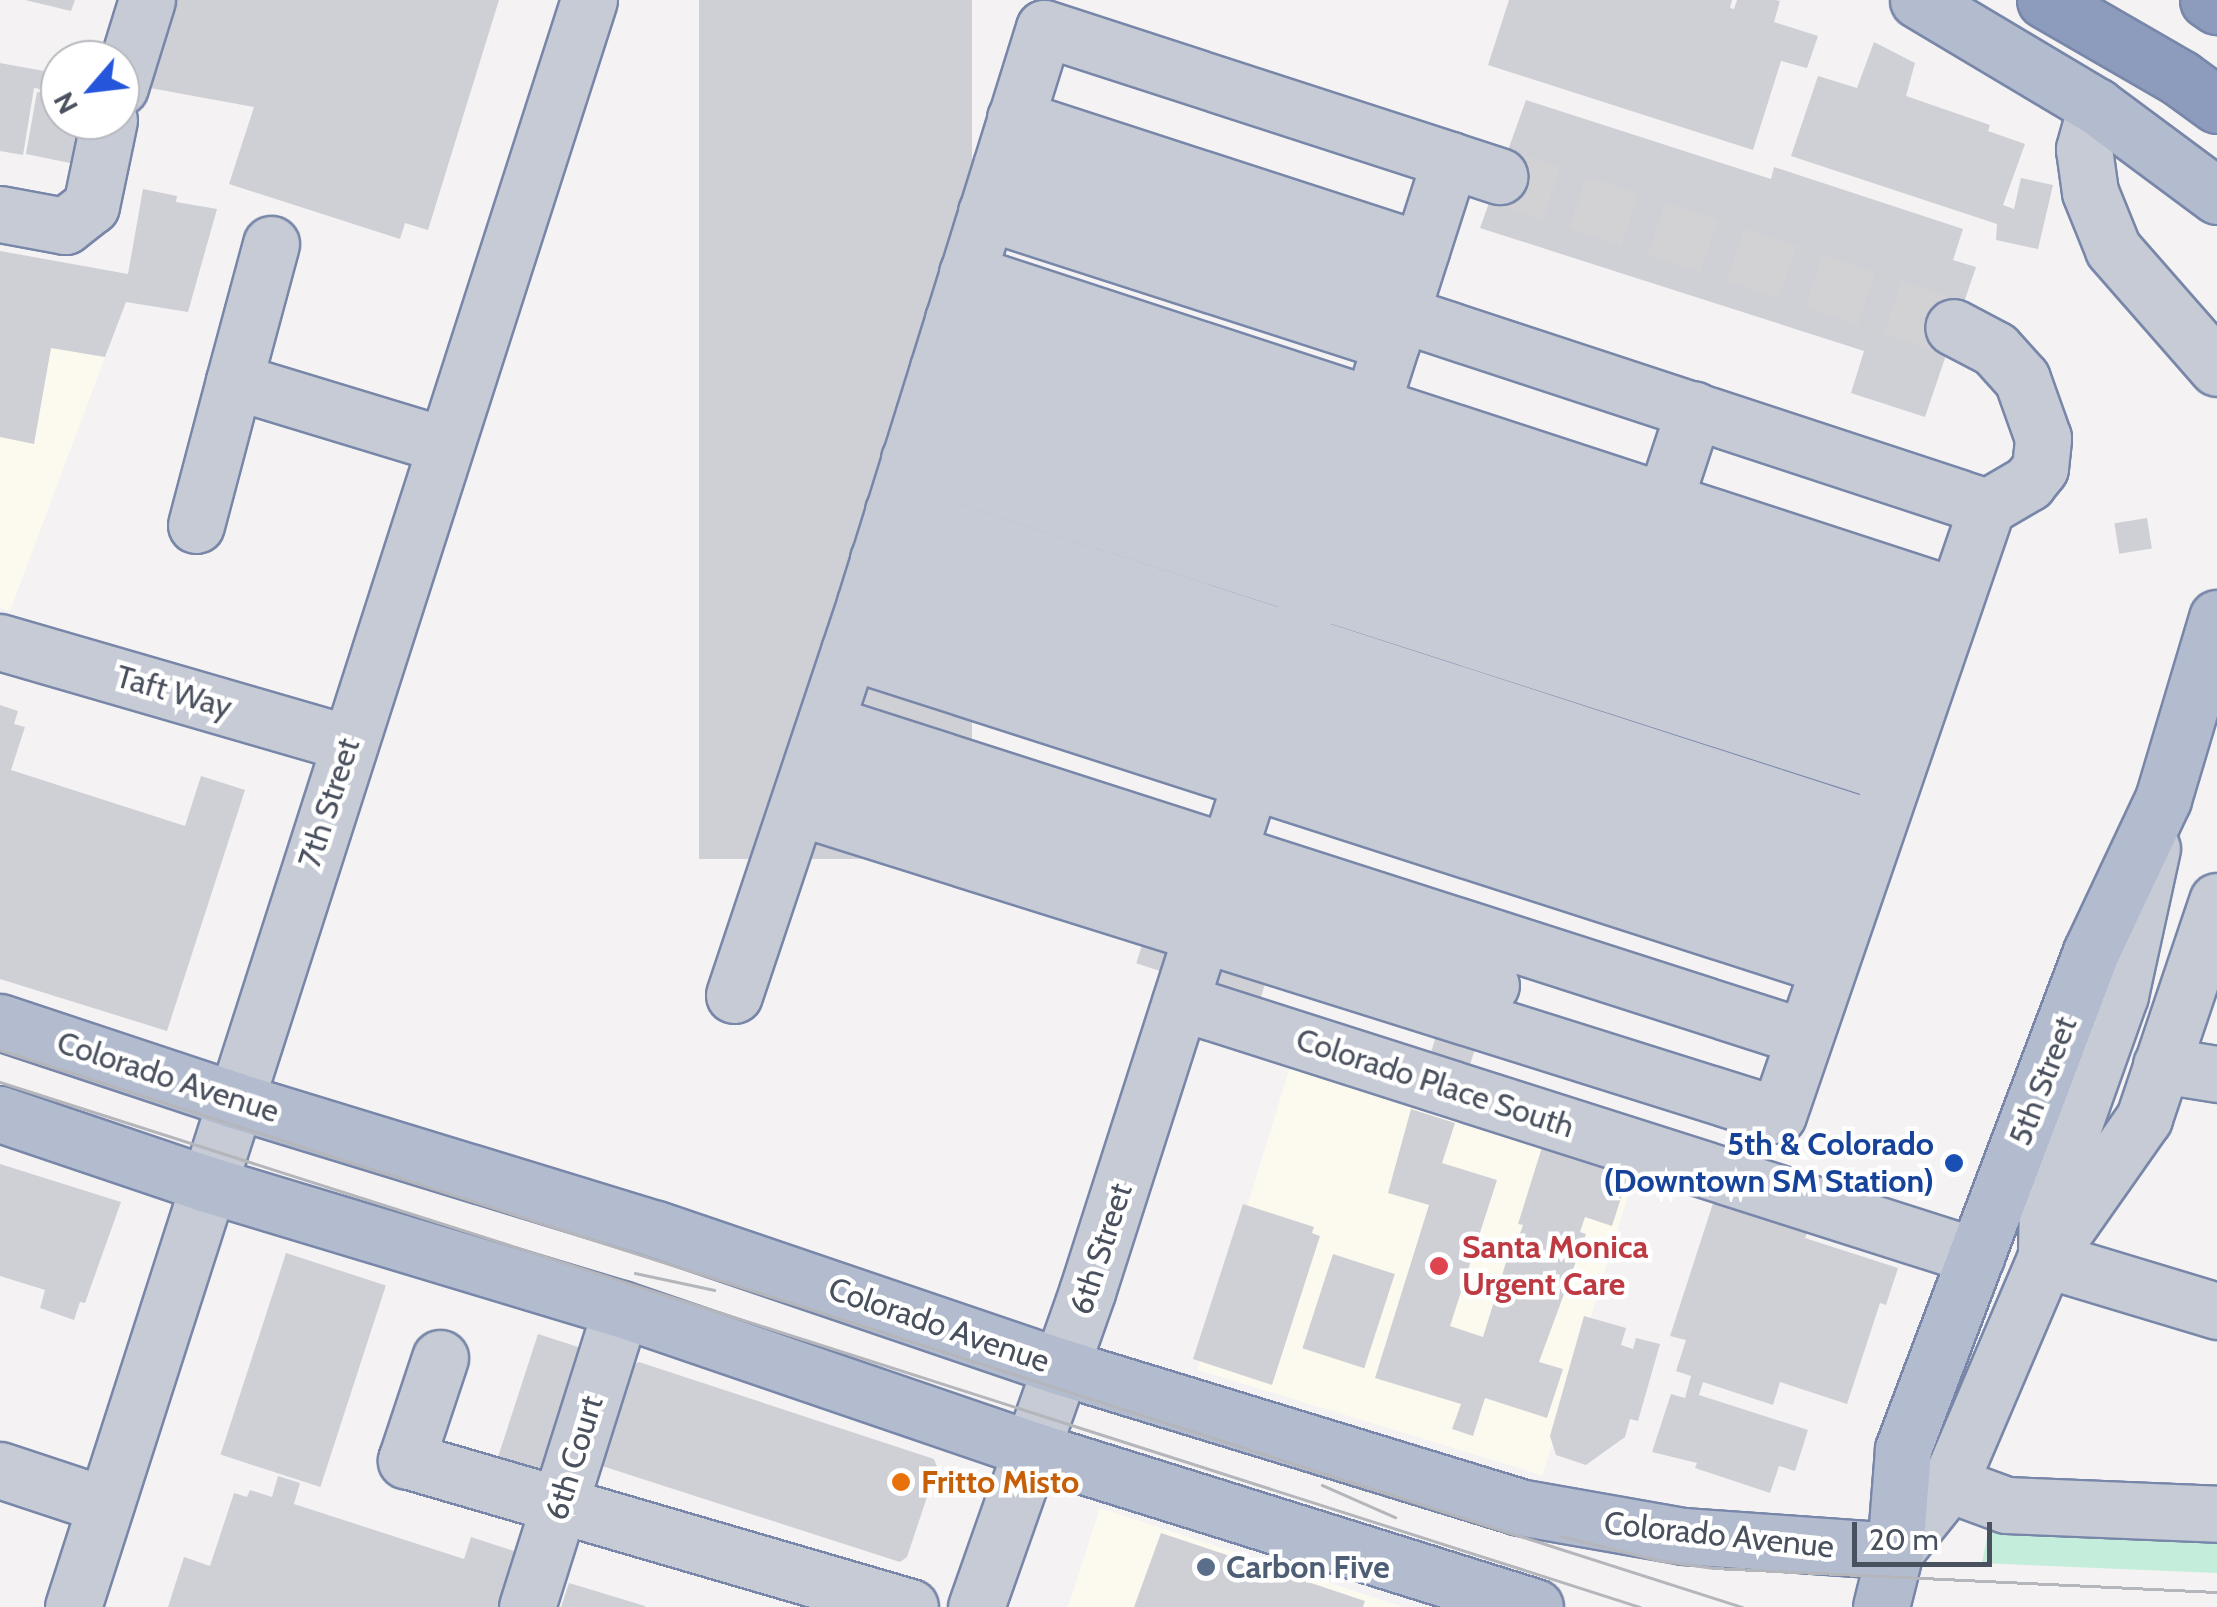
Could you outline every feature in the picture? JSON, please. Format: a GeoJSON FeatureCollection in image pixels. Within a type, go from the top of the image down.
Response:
{"type":"FeatureCollection","features":[{"type":"Feature","properties":{"kind":"highway"},"geometry":{"type":"LineString","coordinates":[[2045,0],[2180,78],[2217,106]]}},
{"type":"Feature","properties":{"kind":"highway"},"geometry":{"type":"LineString","coordinates":[[2208,0],[2217,6]]}},
{"type":"Feature","properties":{"kind":"main road"},"geometry":{"type":"LineString","coordinates":[[1918,0],[2096,106],[2217,196]]}},
{"type":"Feature","properties":{"kind":"main road","name":"5th Street"},"geometry":{"type":"LineString","coordinates":[[1881,1607],[1896,1550],[1904,1449],[2091,952],[2163,798],[2216,619]]}},
{"type":"Feature","properties":{"kind":"main road","name":"Colorado Avenue"},"geometry":{"type":"LineString","coordinates":[[0,1022],[234,1100],[656,1229],[1062,1367],[1519,1507],[1683,1536],[1896,1550]]}},
{"type":"Feature","properties":{"kind":"main road"},"geometry":{"type":"LineString","coordinates":[[0,1114],[207,1184],[621,1309],[1430,1590],[1535,1607]]}},
{"type":"Feature","properties":{"kind":"street"},"geometry":{"type":"LineString","coordinates":[[135,40],[147,0]]}},
{"type":"Feature","properties":{"kind":"street","name":"7th Street"},"geometry":{"type":"LineString","coordinates":[[74,1607],[589,0]]}},
{"type":"Feature","properties":{"kind":"street","name":"6th Street"},"geometry":{"type":"LineString","coordinates":[[915,441],[1044,28],[1475,168],[1321,563],[1062,1367],[976,1607]]}},
{"type":"Feature","properties":{"kind":"street"},"geometry":{"type":"LineString","coordinates":[[2096,106],[2084,149],[2090,192],[2113,249],[2217,368]]}},
{"type":"Feature","properties":{"kind":"street"},"geometry":{"type":"LineString","coordinates":[[0,214],[65,226],[90,206],[105,140]]}},
{"type":"Feature","properties":{"kind":"street"},"geometry":{"type":"LineString","coordinates":[[196,525],[271,244]]}},
{"type":"Feature","properties":{"kind":"street"},"geometry":{"type":"LineString","coordinates":[[915,441],[1321,563],[1585,746],[1778,1115],[1987,507],[2036,476],[2043,438],[2028,392],[2011,363],[1975,335],[1953,326]]}},
{"type":"Feature","properties":{"kind":"street"},"geometry":{"type":"LineString","coordinates":[[234,381],[446,445]]}},
{"type":"Feature","properties":{"kind":"street"},"geometry":{"type":"LineString","coordinates":[[915,441],[1321,563],[1694,410],[1987,507]]}},
{"type":"Feature","properties":{"kind":"street"},"geometry":{"type":"LineString","coordinates":[[1585,746],[1694,410]]}},
{"type":"Feature","properties":{"kind":"street"},"geometry":{"type":"LineString","coordinates":[[915,441],[1321,563],[1585,746],[1875,826]]}},
{"type":"Feature","properties":{"kind":"street"},"geometry":{"type":"LineString","coordinates":[[915,441],[1321,563],[1585,746],[1875,826]]}},
{"type":"Feature","properties":{"kind":"street"},"geometry":{"type":"LineString","coordinates":[[915,441],[1321,563],[1585,746],[1875,826]]}},
{"type":"Feature","properties":{"kind":"street"},"geometry":{"type":"LineString","coordinates":[[915,441],[1321,563],[1585,746],[1875,826]]}},
{"type":"Feature","properties":{"kind":"street"},"geometry":{"type":"LineString","coordinates":[[915,441],[1321,563],[1585,746],[1875,826]]}},
{"type":"Feature","properties":{"kind":"street"},"geometry":{"type":"LineString","coordinates":[[915,441],[1321,563],[1585,746],[1875,826]]}},
{"type":"Feature","properties":{"kind":"street"},"geometry":{"type":"LineString","coordinates":[[915,441],[1321,563],[1585,746],[1875,826]]}},
{"type":"Feature","properties":{"kind":"street"},"geometry":{"type":"LineString","coordinates":[[915,441],[1321,563]]}},
{"type":"Feature","properties":{"kind":"street"},"geometry":{"type":"LineString","coordinates":[[734,995],[915,441]]}},
{"type":"Feature","properties":{"kind":"street","name":"Taft Way"},"geometry":{"type":"LineString","coordinates":[[0,642],[348,743]]}},
{"type":"Feature","properties":{"kind":"street"},"geometry":{"type":"LineString","coordinates":[[2045,1259],[2047,1200],[2120,995],[2163,798]]}},
{"type":"Feature","properties":{"kind":"street"},"geometry":{"type":"LineString","coordinates":[[2045,1259],[2144,1118],[2217,901]]}},
{"type":"Feature","properties":{"kind":"street","name":"Colorado Place South"},"geometry":{"type":"LineString","coordinates":[[1180,1002],[1976,1256]]}},
{"type":"Feature","properties":{"kind":"street"},"geometry":{"type":"LineString","coordinates":[[2161,1064],[2217,1074]]}},
{"type":"Feature","properties":{"kind":"street"},"geometry":{"type":"LineString","coordinates":[[2045,1259],[2217,1312]]}},
{"type":"Feature","properties":{"kind":"street","name":"5th Street"},"geometry":{"type":"LineString","coordinates":[[1896,1550],[1950,1484],[2045,1259]]}},
{"type":"Feature","properties":{"kind":"street","name":"6th Court"},"geometry":{"type":"LineString","coordinates":[[527,1607],[621,1309]]}},
{"type":"Feature","properties":{"kind":"street"},"geometry":{"type":"LineString","coordinates":[[440,1358],[406,1460],[910,1607]]}},
{"type":"Feature","properties":{"kind":"street"},"geometry":{"type":"LineString","coordinates":[[0,1470],[106,1505]]}},
{"type":"Feature","properties":{"kind":"street"},"geometry":{"type":"LineString","coordinates":[[1950,1484],[2006,1505],[2217,1514]]}},
{"type":"Feature","properties":{"kind":"shaded area"},"geometry":{"type":"Polygon","coordinates":[[[0,339],[105,357],[10,611],[0,608],[0,339]]]}},
{"type":"Feature","properties":{"kind":"shaded area"},"geometry":{"type":"Polygon","coordinates":[[[1292,1060],[1637,1166],[1542,1475],[1197,1370],[1292,1060]]]}},
{"type":"Feature","properties":{"kind":"shaded area"},"geometry":{"type":"Polygon","coordinates":[[[1100,1508],[1403,1607],[1068,1607],[1100,1508]]]}},
{"type":"Feature","properties":{"kind":"green space"},"geometry":{"type":"Polygon","coordinates":[[[1988,1532],[2217,1537],[2217,1573],[1982,1563],[1988,1532]]]}},
{"type":"Feature","properties":{"kind":"building"},"geometry":{"type":"Polygon","coordinates":[[[25,0],[75,0],[71,11],[25,0]]]}},
{"type":"Feature","properties":{"kind":"building"},"geometry":{"type":"Polygon","coordinates":[[[167,0],[499,0],[428,230],[405,223],[400,239],[229,184],[254,107],[140,86],[167,0]]]}},
{"type":"Feature","properties":{"kind":"building"},"geometry":{"type":"Polygon","coordinates":[[[699,0],[972,0],[972,859],[699,859],[699,0]]]}},
{"type":"Feature","properties":{"kind":"building"},"geometry":{"type":"Polygon","coordinates":[[[1509,0],[1732,0],[1730,8],[1734,9],[1737,0],[1776,0],[1780,1],[1774,22],[1818,36],[1807,68],[1781,61],[1753,150],[1488,65],[1509,0]]]}},
{"type":"Feature","properties":{"kind":"building"},"geometry":{"type":"Polygon","coordinates":[[[1874,42],[1915,63],[1906,96],[1990,125],[1988,131],[2025,144],[2003,205],[2014,209],[2021,178],[2053,185],[2038,249],[1996,240],[1997,224],[1791,156],[1818,76],[1857,88],[1874,42]]]}},
{"type":"Feature","properties":{"kind":"building"},"geometry":{"type":"Polygon","coordinates":[[[0,63],[40,70],[40,89],[34,88],[23,155],[0,151],[0,63]]]}},
{"type":"Feature","properties":{"kind":"building"},"geometry":{"type":"Polygon","coordinates":[[[37,92],[40,93],[40,140],[79,140],[75,164],[26,154],[37,92]]]}},
{"type":"Feature","properties":{"kind":"building"},"geometry":{"type":"Polygon","coordinates":[[[1526,100],[1771,179],[1774,167],[1963,229],[1953,260],[1976,267],[1925,417],[1851,393],[1864,351],[1480,228],[1526,100]]]}},
{"type":"Feature","properties":{"kind":"building"},"geometry":{"type":"Polygon","coordinates":[[[143,189],[177,196],[176,202],[217,209],[188,312],[126,302],[105,357],[51,348],[34,444],[0,437],[0,251],[128,274],[143,189]]]}},
{"type":"Feature","properties":{"kind":"building"},"geometry":{"type":"Polygon","coordinates":[[[2147,518],[2152,549],[2119,554],[2114,523],[2147,518]]]}},
{"type":"Feature","properties":{"kind":"building"},"geometry":{"type":"Polygon","coordinates":[[[0,705],[18,711],[14,724],[25,727],[11,770],[185,826],[201,776],[245,790],[167,1031],[0,979],[0,705]]]}},
{"type":"Feature","properties":{"kind":"building"},"geometry":{"type":"Polygon","coordinates":[[[1147,930],[1270,970],[1259,1003],[1136,963],[1147,930]]]}},
{"type":"Feature","properties":{"kind":"building"},"geometry":{"type":"Polygon","coordinates":[[[1436,1036],[1475,1048],[1470,1064],[1431,1052],[1436,1036]]]}},
{"type":"Feature","properties":{"kind":"building"},"geometry":{"type":"Polygon","coordinates":[[[1411,1109],[1455,1123],[1442,1163],[1497,1180],[1450,1326],[1483,1337],[1508,1256],[1512,1257],[1523,1225],[1518,1224],[1543,1144],[1630,1170],[1612,1226],[1585,1217],[1580,1232],[1586,1234],[1539,1362],[1563,1369],[1547,1418],[1485,1398],[1473,1436],[1452,1429],[1461,1404],[1375,1378],[1429,1205],[1388,1193],[1411,1109]]]}},
{"type":"Feature","properties":{"kind":"building"},"geometry":{"type":"Polygon","coordinates":[[[0,1164],[121,1202],[85,1303],[80,1302],[74,1320],[40,1308],[45,1290],[0,1276],[0,1164]]]}},
{"type":"Feature","properties":{"kind":"building"},"geometry":{"type":"Polygon","coordinates":[[[1715,1197],[1809,1227],[1805,1238],[1898,1268],[1886,1305],[1880,1303],[1847,1404],[1780,1382],[1773,1405],[1703,1382],[1699,1395],[1808,1430],[1795,1471],[1779,1466],[1770,1493],[1695,1468],[1697,1463],[1652,1452],[1671,1394],[1685,1398],[1691,1376],[1676,1371],[1686,1340],[1670,1336],[1715,1197]]]}},
{"type":"Feature","properties":{"kind":"building"},"geometry":{"type":"Polygon","coordinates":[[[1243,1204],[1314,1227],[1312,1233],[1320,1236],[1272,1385],[1193,1359],[1243,1204]]]}},
{"type":"Feature","properties":{"kind":"building"},"geometry":{"type":"Polygon","coordinates":[[[286,1253],[386,1285],[320,1487],[220,1455],[286,1253]]]}},
{"type":"Feature","properties":{"kind":"building"},"geometry":{"type":"Polygon","coordinates":[[[1333,1254],[1395,1274],[1364,1368],[1302,1348],[1333,1254]]]}},
{"type":"Feature","properties":{"kind":"building"},"geometry":{"type":"Polygon","coordinates":[[[1584,1316],[1626,1328],[1621,1345],[1633,1349],[1636,1338],[1660,1344],[1638,1421],[1630,1419],[1625,1437],[1586,1465],[1556,1455],[1550,1436],[1584,1316]]]}},
{"type":"Feature","properties":{"kind":"building"},"geometry":{"type":"Polygon","coordinates":[[[538,1334],[587,1350],[546,1477],[497,1460],[538,1334]]]}},
{"type":"Feature","properties":{"kind":"building"},"geometry":{"type":"Polygon","coordinates":[[[639,1362],[934,1459],[937,1467],[907,1557],[900,1562],[599,1465],[632,1366],[639,1362]]]}},
{"type":"Feature","properties":{"kind":"building"},"geometry":{"type":"Polygon","coordinates":[[[278,1476],[300,1483],[294,1504],[464,1559],[471,1537],[523,1554],[505,1607],[168,1607],[184,1557],[210,1566],[234,1493],[247,1497],[250,1490],[272,1497],[278,1476]]]}},
{"type":"Feature","properties":{"kind":"building","name":"Carbon Five"},"geometry":{"type":"Polygon","coordinates":[[[1161,1533],[1365,1601],[1363,1607],[1134,1607],[1161,1533]]]}},
{"type":"Feature","properties":{"kind":"building"},"geometry":{"type":"Polygon","coordinates":[[[569,1583],[645,1606],[645,1607],[561,1607],[569,1583]]]}},
{"type":"Feature","properties":{"kind":"tunnel"},"geometry":{"type":"LineString","coordinates":[[1499,176],[1953,327]]}},
{"type":"Feature","properties":{"kind":"tram line"},"geometry":{"type":"LineString","coordinates":[[0,1050],[1742,1607]]}},
{"type":"Feature","properties":{"kind":"tram line"},"geometry":{"type":"LineString","coordinates":[[0,1082],[1640,1607]]}},
{"type":"Feature","properties":{"kind":"tram line"},"geometry":{"type":"LineString","coordinates":[[635,1273],[714,1290]]}},
{"type":"Feature","properties":{"kind":"tram line"},"geometry":{"type":"LineString","coordinates":[[1322,1485],[1395,1517]]}},
{"type":"Feature","properties":{"kind":"tram line"},"geometry":{"type":"LineString","coordinates":[[1561,1536],[1657,1560],[1713,1568],[2217,1592]]}},
{"type":"Feature","properties":{"kind":"place","name":"5th & Colorado (Downtown SM Station)"},"geometry":{"type":"Point","coordinates":[1954,1163]}},
{"type":"Feature","properties":{"kind":"place","name":"Santa Monica Urgent Care"},"geometry":{"type":"Point","coordinates":[1439,1266]}},
{"type":"Feature","properties":{"kind":"place","name":"Fritto Misto"},"geometry":{"type":"Point","coordinates":[901,1482]}},
{"type":"Feature","properties":{"kind":"place","name":"Carbon Five"},"geometry":{"type":"Point","coordinates":[1206,1567]}}]}
